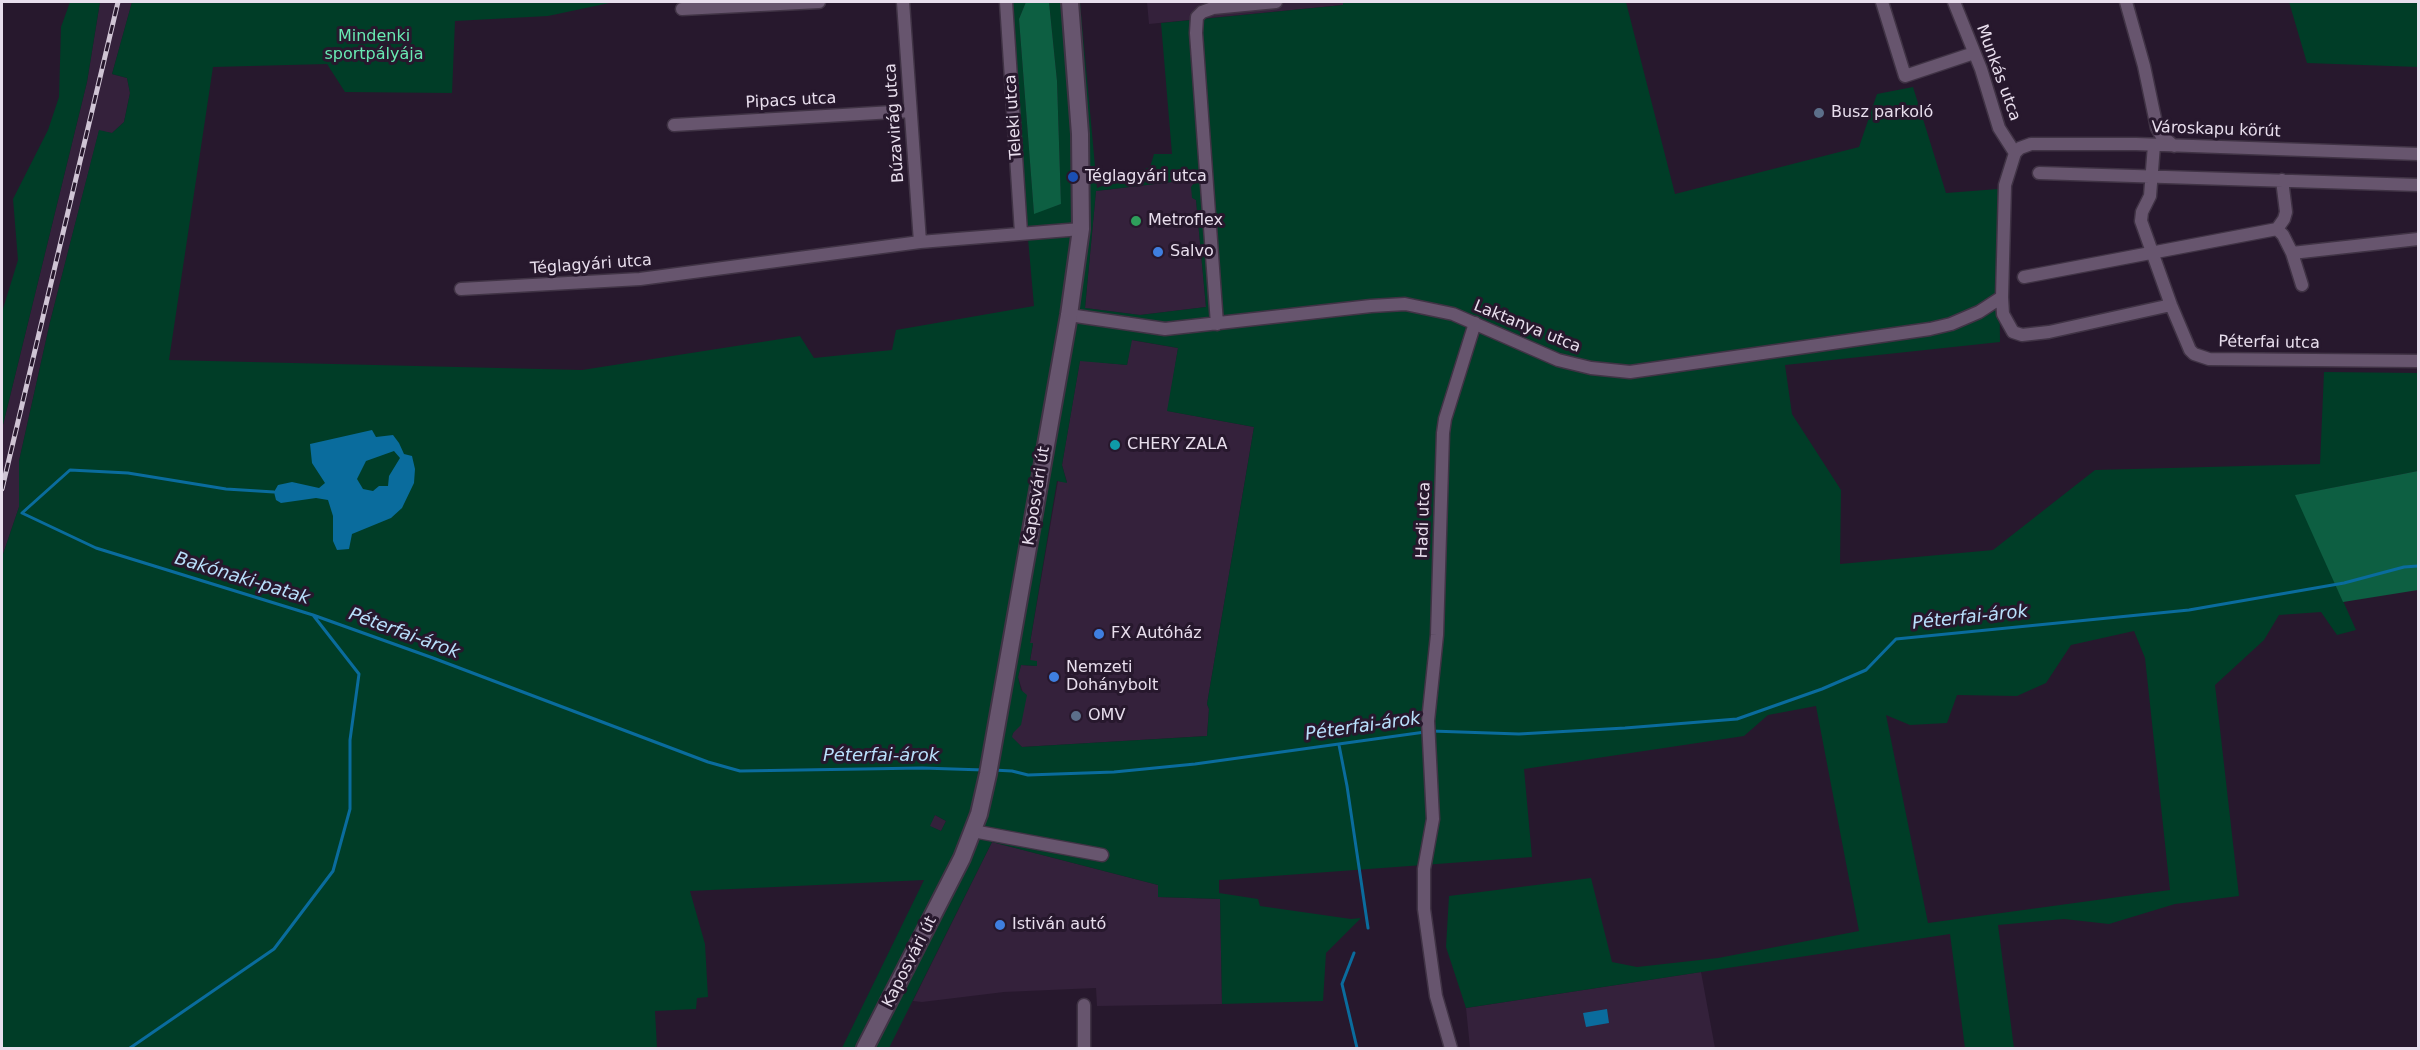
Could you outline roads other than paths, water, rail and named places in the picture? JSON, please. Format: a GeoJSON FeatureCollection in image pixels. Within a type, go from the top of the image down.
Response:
{"type":"FeatureCollection","features":[{"type":"Feature","properties":{"kind":"main road"},"geometry":{"type":"LineString","coordinates":[[1070,2],[1080,134],[1081,229]]}},
{"type":"Feature","properties":{"kind":"main road","name":"Kaposvári út"},"geometry":{"type":"LineString","coordinates":[[865,1048],[954,876],[973,831],[990,768],[1069,315],[1081,229]]}},
{"type":"Feature","properties":{"kind":"street"},"geometry":{"type":"LineString","coordinates":[[682,9],[819,2]]}},
{"type":"Feature","properties":{"kind":"street","name":"Búzavirág utca"},"geometry":{"type":"LineString","coordinates":[[903,2],[920,242]]}},
{"type":"Feature","properties":{"kind":"street","name":"Teleki utca"},"geometry":{"type":"LineString","coordinates":[[1006,2],[1022,233]]}},
{"type":"Feature","properties":{"kind":"street"},"geometry":{"type":"LineString","coordinates":[[1217,324],[1196,33],[1197,17],[1202,12],[1213,8],[1276,2]]}},
{"type":"Feature","properties":{"kind":"street"},"geometry":{"type":"LineString","coordinates":[[1882,2],[1905,76],[1974,53]]}},
{"type":"Feature","properties":{"kind":"street","name":"Munkás utca"},"geometry":{"type":"LineString","coordinates":[[1954,2],[1999,128],[2015,153]]}},
{"type":"Feature","properties":{"kind":"street"},"geometry":{"type":"LineString","coordinates":[[2126,2],[2156,120],[2161,135],[2174,146]]}},
{"type":"Feature","properties":{"kind":"street","name":"Pipacs utca"},"geometry":{"type":"LineString","coordinates":[[674,125],[910,111]]}},
{"type":"Feature","properties":{"kind":"street"},"geometry":{"type":"LineString","coordinates":[[2136,144],[2150,135],[2156,120]]}},
{"type":"Feature","properties":{"kind":"street","name":"Városkapu körút"},"geometry":{"type":"LineString","coordinates":[[2015,153],[2020,148],[2031,144],[2136,144],[2418,154]]}},
{"type":"Feature","properties":{"kind":"street","name":"Péterfai utca"},"geometry":{"type":"LineString","coordinates":[[2154,145],[2150,196],[2141,216],[2170,305],[2190,350],[2204,358],[2418,361]]}},
{"type":"Feature","properties":{"kind":"street"},"geometry":{"type":"LineString","coordinates":[[2015,153],[2005,185],[2002,297],[2003,314],[2013,332],[2022,335],[2049,332],[2170,305]]}},
{"type":"Feature","properties":{"kind":"street"},"geometry":{"type":"LineString","coordinates":[[2039,173],[2418,185]]}},
{"type":"Feature","properties":{"kind":"street"},"geometry":{"type":"LineString","coordinates":[[2024,277],[2277,229],[2286,212],[2282,180]]}},
{"type":"Feature","properties":{"kind":"street","name":"Téglagyári utca"},"geometry":{"type":"LineString","coordinates":[[461,290],[640,279],[920,242],[1081,229]]}},
{"type":"Feature","properties":{"kind":"street"},"geometry":{"type":"LineString","coordinates":[[2277,229],[2283,234],[2292,253],[2302,285]]}},
{"type":"Feature","properties":{"kind":"street"},"geometry":{"type":"LineString","coordinates":[[2292,253],[2418,239]]}},
{"type":"Feature","properties":{"kind":"street","name":"Laktanya utca"},"geometry":{"type":"LineString","coordinates":[[1069,315],[1158,329],[1390,304],[1426,307],[1453,314],[1558,360],[1591,368],[1630,372],[1930,329],[1951,324],[1979,312],[2002,297]]}},
{"type":"Feature","properties":{"kind":"street","name":"Hadi utca"},"geometry":{"type":"LineString","coordinates":[[1451,1048],[1436,996],[1424,909],[1424,869],[1433,819],[1433,794],[1427,739],[1437,635],[1444,426],[1475,323]]}},
{"type":"Feature","properties":{"kind":"street"},"geometry":{"type":"LineString","coordinates":[[973,831],[1102,855]]}},
{"type":"Feature","properties":{"kind":"street"},"geometry":{"type":"LineString","coordinates":[[1084,1005],[1084,1048]]}},
{"type":"Feature","properties":{"kind":"water"},"geometry":{"type":"Polygon","coordinates":[[[372,430],[376,437],[393,435],[404,454],[412,456],[415,469],[414,483],[402,508],[391,518],[352,534],[349,549],[337,550],[333,541],[333,516],[328,500],[316,498],[281,503],[276,500],[274,492],[278,485],[292,482],[319,488],[325,483],[312,463],[310,444],[372,430]],[[394,451],[366,461],[357,479],[363,489],[373,491],[379,486],[388,486],[389,476],[400,458],[394,451]]]}},
{"type":"Feature","properties":{"kind":"water"},"geometry":{"type":"Polygon","coordinates":[[[1607,1009],[1609,1023],[1586,1027],[1583,1013],[1607,1009]]]}},
{"type":"Feature","properties":{"kind":"waterway","name":"Bakónaki-patak"},"geometry":{"type":"LineString","coordinates":[[130,1048],[274,949],[333,871],[350,809],[350,740],[359,674],[313,615],[96,548],[22,513],[70,470],[128,473],[226,489],[274,492]]}},
{"type":"Feature","properties":{"kind":"waterway","name":"Péterfai-árok"},"geometry":{"type":"LineString","coordinates":[[1431,731],[1519,734],[1737,719],[1822,689],[1866,670],[1896,639],[2189,610],[2344,583],[2404,567],[2418,566]]}},
{"type":"Feature","properties":{"kind":"waterway","name":"Péterfai-árok"},"geometry":{"type":"LineString","coordinates":[[313,615],[708,762],[740,771],[922,768],[984,770]]}},
{"type":"Feature","properties":{"kind":"waterway","name":"Péterfai-árok"},"geometry":{"type":"LineString","coordinates":[[993,770],[1028,775],[1114,772],[1195,764],[1425,732]]}},
{"type":"Feature","properties":{"kind":"waterway"},"geometry":{"type":"LineString","coordinates":[[1339,745],[1368,928]]}},
{"type":"Feature","properties":{"kind":"waterway"},"geometry":{"type":"LineString","coordinates":[[1354,953],[1342,984],[1357,1048]]}},
{"type":"Feature","properties":{"kind":"railway"},"geometry":{"type":"LineString","coordinates":[[2,489],[118,2]]}},
{"type":"Feature","properties":{"kind":"place","name":"Busz parkoló"},"geometry":{"type":"Point","coordinates":[1819,113]}},
{"type":"Feature","properties":{"kind":"place","name":"Téglagyári utca"},"geometry":{"type":"Point","coordinates":[1073,177]}},
{"type":"Feature","properties":{"kind":"place","name":"Metroflex"},"geometry":{"type":"Point","coordinates":[1136,221]}},
{"type":"Feature","properties":{"kind":"place","name":"Salvo"},"geometry":{"type":"Point","coordinates":[1158,252]}},
{"type":"Feature","properties":{"kind":"place","name":"CHERY ZALA"},"geometry":{"type":"Point","coordinates":[1115,445]}},
{"type":"Feature","properties":{"kind":"place","name":"FX Autóház"},"geometry":{"type":"Point","coordinates":[1099,634]}},
{"type":"Feature","properties":{"kind":"place","name":"Nemzeti Dohánybolt"},"geometry":{"type":"Point","coordinates":[1054,677]}},
{"type":"Feature","properties":{"kind":"place","name":"OMV"},"geometry":{"type":"Point","coordinates":[1076,716]}},
{"type":"Feature","properties":{"kind":"place","name":"Istiván autó"},"geometry":{"type":"Point","coordinates":[1000,925]}},
{"type":"Feature","properties":{"kind":"park label","name":"Mindenki sportpályája"},"geometry":{"type":"Point","coordinates":[374,46]}}]}
